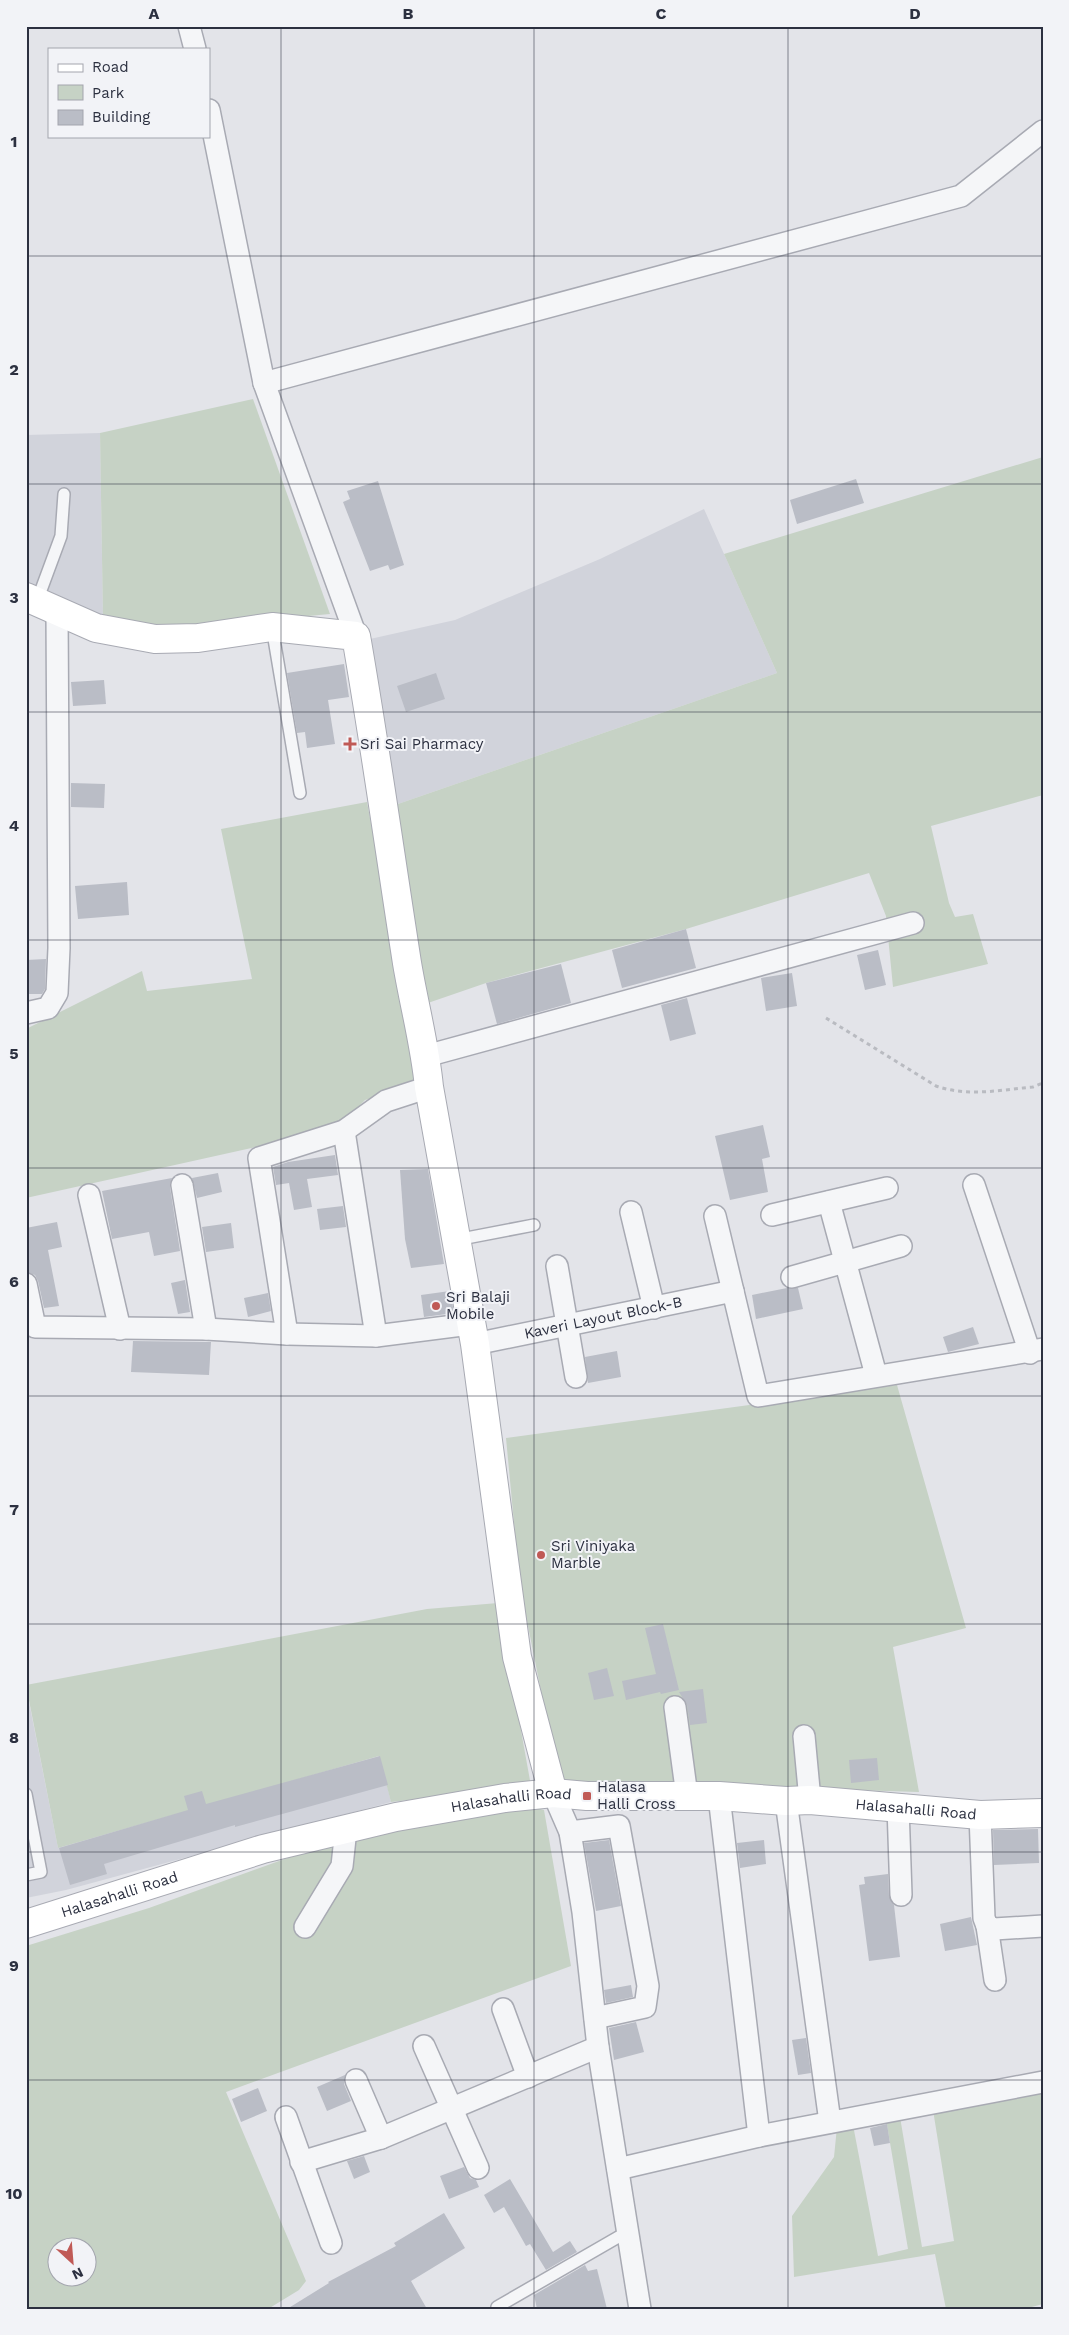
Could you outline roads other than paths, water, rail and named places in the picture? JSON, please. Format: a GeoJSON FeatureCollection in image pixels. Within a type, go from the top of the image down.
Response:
{"type":"FeatureCollection","features":[{"type":"Feature","properties":{"kind":"street"},"geometry":{"type":"LineString","coordinates":[[190,26],[195,48]]}},
{"type":"Feature","properties":{"kind":"street"},"geometry":{"type":"LineString","coordinates":[[210,115],[264,383],[356,636],[377,753],[408,965],[426,1056],[429,1087],[473,1334],[517,1657],[552,1793],[570,1832],[583,1912],[598,2048],[640,2309]]}},
{"type":"Feature","properties":{"kind":"street"},"geometry":{"type":"LineString","coordinates":[[264,383],[961,196],[1043,131]]}},
{"type":"Feature","properties":{"kind":"street"},"geometry":{"type":"LineString","coordinates":[[26,1013],[48,1008],[57,993],[60,948],[40,604],[96,628],[155,639],[198,638],[272,627],[356,636]]}},
{"type":"Feature","properties":{"kind":"street"},"geometry":{"type":"LineString","coordinates":[[426,1056],[913,923]]}},
{"type":"Feature","properties":{"kind":"street"},"geometry":{"type":"LineString","coordinates":[[287,1334],[259,1158],[344,1131],[386,1102],[429,1087]]}},
{"type":"Feature","properties":{"kind":"street"},"geometry":{"type":"LineString","coordinates":[[344,1131],[376,1336]]}},
{"type":"Feature","properties":{"kind":"street"},"geometry":{"type":"LineString","coordinates":[[182,1185],[206,1329]]}},
{"type":"Feature","properties":{"kind":"street"},"geometry":{"type":"LineString","coordinates":[[715,1216],[758,1396],[876,1375],[1036,1351],[974,1185]]}},
{"type":"Feature","properties":{"kind":"street"},"geometry":{"type":"LineString","coordinates":[[772,1215],[887,1188]]}},
{"type":"Feature","properties":{"kind":"street"},"geometry":{"type":"LineString","coordinates":[[89,1195],[120,1329]]}},
{"type":"Feature","properties":{"kind":"street"},"geometry":{"type":"LineString","coordinates":[[828,1202],[876,1375]]}},
{"type":"Feature","properties":{"kind":"street"},"geometry":{"type":"LineString","coordinates":[[631,1212],[654,1308]]}},
{"type":"Feature","properties":{"kind":"street"},"geometry":{"type":"LineString","coordinates":[[792,1278],[901,1246]]}},
{"type":"Feature","properties":{"kind":"street"},"geometry":{"type":"LineString","coordinates":[[557,1266],[576,1377]]}},
{"type":"Feature","properties":{"kind":"street","name":"Kaveri Layout Block-B"},"geometry":{"type":"LineString","coordinates":[[26,1284],[35,1327],[206,1329],[287,1334],[376,1336],[473,1334],[568,1325],[733,1291]]}},
{"type":"Feature","properties":{"kind":"street"},"geometry":{"type":"LineString","coordinates":[[674,1707],[687,1796]]}},
{"type":"Feature","properties":{"kind":"street"},"geometry":{"type":"LineString","coordinates":[[804,1736],[798,1801],[830,2122]]}},
{"type":"Feature","properties":{"kind":"street","name":"Halasahalli Road"},"geometry":{"type":"LineString","coordinates":[[26,1924],[263,1849],[414,1814],[505,1798],[552,1793],[587,1796],[719,1796],[898,1807],[980,1815],[1043,1813]]}},
{"type":"Feature","properties":{"kind":"street"},"geometry":{"type":"LineString","coordinates":[[719,1796],[759,2136]]}},
{"type":"Feature","properties":{"kind":"street"},"geometry":{"type":"LineString","coordinates":[[898,1807],[901,1895]]}},
{"type":"Feature","properties":{"kind":"street"},"geometry":{"type":"LineString","coordinates":[[980,1815],[984,1918],[987,1926],[995,1980]]}},
{"type":"Feature","properties":{"kind":"street"},"geometry":{"type":"LineString","coordinates":[[570,1832],[619,1826],[648,1986],[645,2007],[595,2018]]}},
{"type":"Feature","properties":{"kind":"street"},"geometry":{"type":"LineString","coordinates":[[305,1927],[342,1866],[346,1829]]}},
{"type":"Feature","properties":{"kind":"street"},"geometry":{"type":"LineString","coordinates":[[987,1926],[994,1929],[1043,1926]]}},
{"type":"Feature","properties":{"kind":"street"},"geometry":{"type":"LineString","coordinates":[[503,2009],[528,2077]]}},
{"type":"Feature","properties":{"kind":"street"},"geometry":{"type":"LineString","coordinates":[[424,2046],[478,2168]]}},
{"type":"Feature","properties":{"kind":"street"},"geometry":{"type":"LineString","coordinates":[[301,2162],[381,2138],[598,2048]]}},
{"type":"Feature","properties":{"kind":"street"},"geometry":{"type":"LineString","coordinates":[[356,2080],[381,2138]]}},
{"type":"Feature","properties":{"kind":"street"},"geometry":{"type":"LineString","coordinates":[[618,2169],[759,2136],[1043,2082]]}},
{"type":"Feature","properties":{"kind":"street"},"geometry":{"type":"LineString","coordinates":[[286,2117],[331,2243]]}},
{"type":"Feature","properties":{"kind":"lane"},"geometry":{"type":"LineString","coordinates":[[40,604],[61,536],[64,494]]}},
{"type":"Feature","properties":{"kind":"lane"},"geometry":{"type":"LineString","coordinates":[[272,627],[300,793]]}},
{"type":"Feature","properties":{"kind":"lane"},"geometry":{"type":"LineString","coordinates":[[456,1240],[534,1225]]}},
{"type":"Feature","properties":{"kind":"lane"},"geometry":{"type":"LineString","coordinates":[[26,1794],[41,1872],[26,1875]]}},
{"type":"Feature","properties":{"kind":"lane"},"geometry":{"type":"LineString","coordinates":[[497,2306],[627,2232]]}},
{"type":"Feature","properties":{"kind":"place","name":"Sri Sai Pharmacy"},"geometry":{"type":"Point","coordinates":[350,744]}},
{"type":"Feature","properties":{"kind":"place","name":"Sri Balaji Mobile"},"geometry":{"type":"Point","coordinates":[436,1306]}},
{"type":"Feature","properties":{"kind":"place","name":"Sri Viniyaka Marble"},"geometry":{"type":"Point","coordinates":[541,1555]}},
{"type":"Feature","properties":{"kind":"place","name":"Halasa Halli Cross"},"geometry":{"type":"Point","coordinates":[587,1796]}}]}
